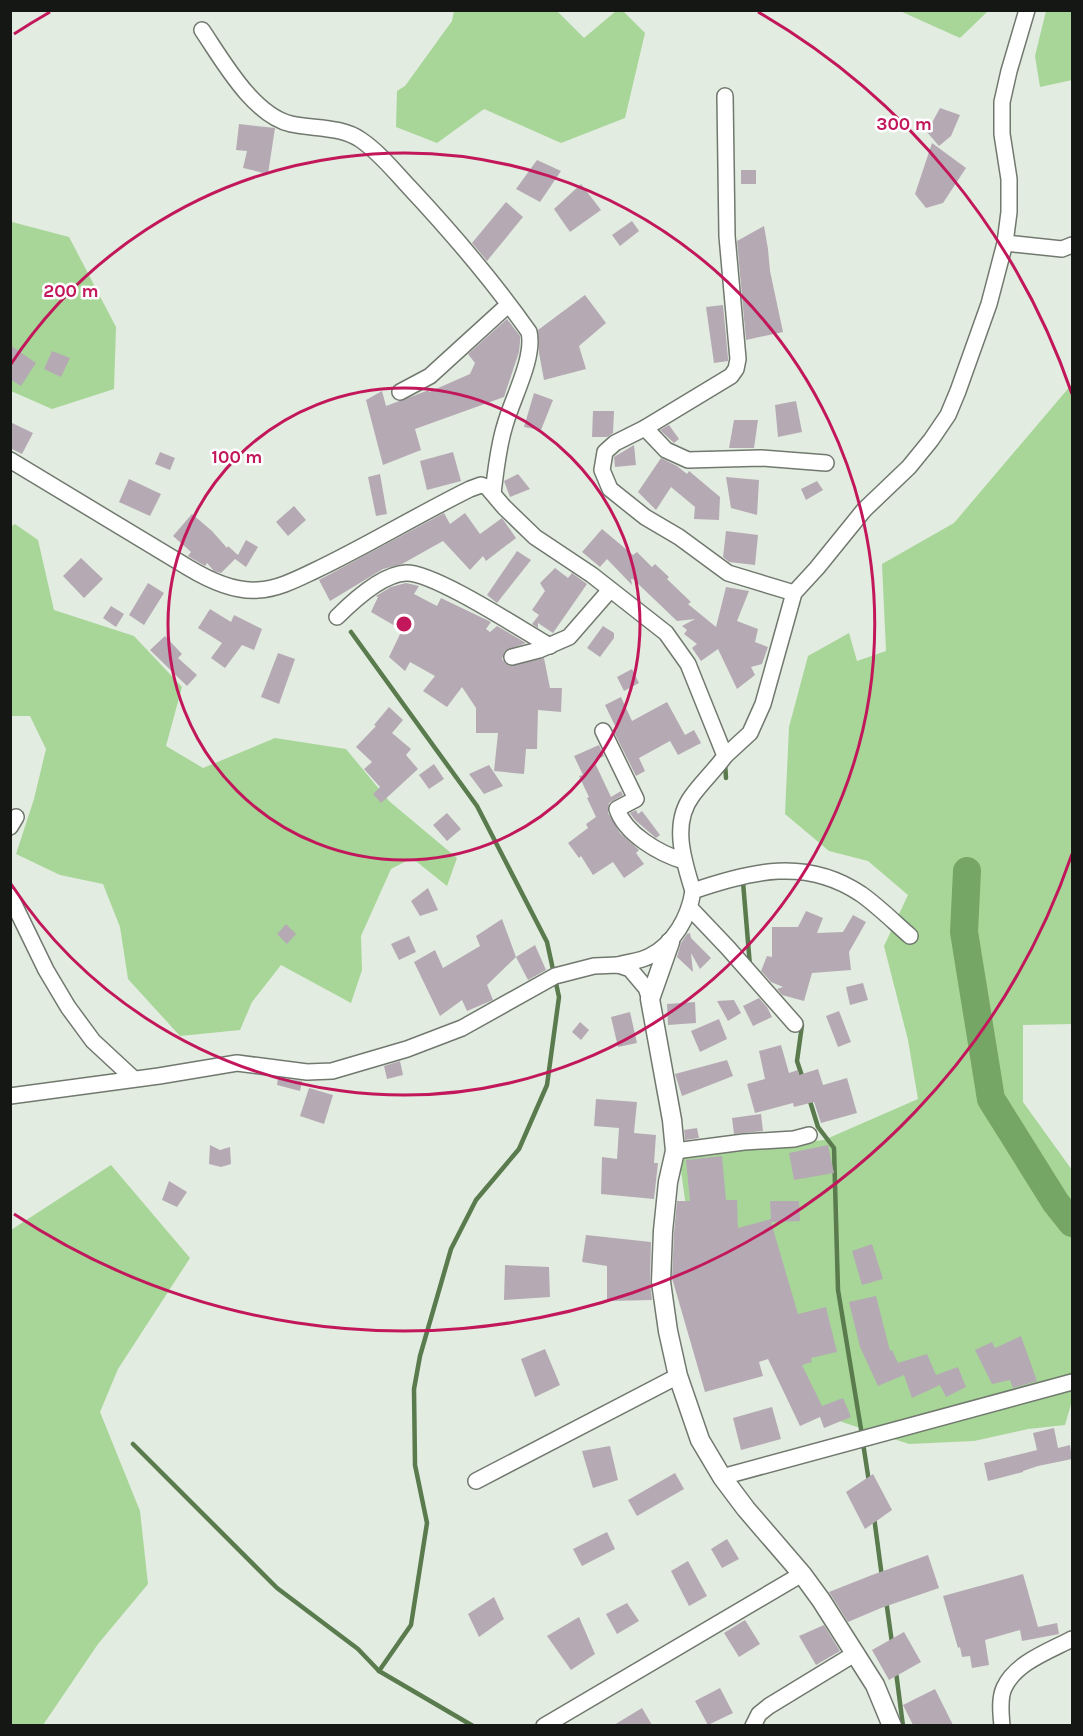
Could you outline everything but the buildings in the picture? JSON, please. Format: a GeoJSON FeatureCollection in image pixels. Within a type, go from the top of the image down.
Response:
{"type":"FeatureCollection","features":[{"type":"Feature","properties":{"kind":"street"},"geometry":{"type":"LineString","coordinates":[[650,999],[670,942],[690,908],[693,891],[684,861],[680,833],[684,813],[691,797],[725,756],[750,733],[763,704],[794,593],[864,510],[909,467],[948,415],[989,304],[1005,243],[1009,212],[1009,179],[1002,134],[1002,102],[1027,10]]}},
{"type":"Feature","properties":{"kind":"street"},"geometry":{"type":"LineString","coordinates":[[202,30],[231,73],[258,105],[271,115],[287,123],[351,133],[381,156],[440,219],[529,332],[531,340],[498,453],[493,493]]}},
{"type":"Feature","properties":{"kind":"street"},"geometry":{"type":"LineString","coordinates":[[724,96],[727,236],[738,359],[736,369],[731,376],[645,428],[615,442],[605,452],[602,470],[610,489],[645,517],[678,537],[728,573],[794,593]]}},
{"type":"Feature","properties":{"kind":"street"},"geometry":{"type":"LineString","coordinates":[[1005,243],[1062,249],[1072,245]]}},
{"type":"Feature","properties":{"kind":"street"},"geometry":{"type":"LineString","coordinates":[[400,393],[430,376],[508,306]]}},
{"type":"Feature","properties":{"kind":"street"},"geometry":{"type":"LineString","coordinates":[[645,428],[666,450],[688,460],[761,458],[826,463]]}},
{"type":"Feature","properties":{"kind":"street"},"geometry":{"type":"LineString","coordinates":[[10,460],[205,578],[241,590],[259,591],[299,578],[481,485],[493,493],[535,537],[592,575],[666,633],[688,664],[725,756]]}},
{"type":"Feature","properties":{"kind":"street"},"geometry":{"type":"LineString","coordinates":[[337,616],[358,596],[386,579],[405,573],[422,576],[449,588],[550,646]]}},
{"type":"Feature","properties":{"kind":"street"},"geometry":{"type":"LineString","coordinates":[[512,657],[526,655],[569,637],[610,590]]}},
{"type":"Feature","properties":{"kind":"street"},"geometry":{"type":"LineString","coordinates":[[603,731],[636,799],[617,809],[621,821],[666,856],[684,861]]}},
{"type":"Feature","properties":{"kind":"street"},"geometry":{"type":"LineString","coordinates":[[693,891],[723,881],[767,872],[788,870],[823,875],[862,895],[910,936]]}},
{"type":"Feature","properties":{"kind":"street"},"geometry":{"type":"LineString","coordinates":[[10,896],[46,970],[73,1014],[93,1041],[134,1079]]}},
{"type":"Feature","properties":{"kind":"street"},"geometry":{"type":"LineString","coordinates":[[690,908],[795,1024]]}},
{"type":"Feature","properties":{"kind":"street"},"geometry":{"type":"LineString","coordinates":[[10,1096],[237,1063],[308,1072],[332,1071],[408,1049],[462,1028],[555,976],[594,966],[618,965],[649,957],[670,942]]}},
{"type":"Feature","properties":{"kind":"street"},"geometry":{"type":"LineString","coordinates":[[618,965],[630,969],[638,977],[650,999],[672,1120],[675,1151],[667,1192],[663,1231],[662,1282],[668,1331],[678,1376],[700,1440],[722,1477],[746,1509],[802,1574],[856,1653],[875,1685],[892,1725]]}},
{"type":"Feature","properties":{"kind":"street"},"geometry":{"type":"LineString","coordinates":[[675,1151],[744,1142],[794,1139],[809,1135]]}},
{"type":"Feature","properties":{"kind":"street"},"geometry":{"type":"LineString","coordinates":[[476,1481],[678,1376]]}},
{"type":"Feature","properties":{"kind":"street"},"geometry":{"type":"LineString","coordinates":[[722,1477],[1072,1382]]}},
{"type":"Feature","properties":{"kind":"street"},"geometry":{"type":"LineString","coordinates":[[544,1725],[802,1574]]}},
{"type":"Feature","properties":{"kind":"street"},"geometry":{"type":"LineString","coordinates":[[1002,1725],[1000,1708],[1004,1688],[1016,1671],[1072,1638]]}},
{"type":"Feature","properties":{"kind":"street"},"geometry":{"type":"LineString","coordinates":[[753,1725],[759,1714],[769,1706],[856,1653]]}},
{"type":"Feature","properties":{"kind":"green space"},"geometry":{"type":"Polygon","coordinates":[[[454,11],[557,11],[584,38],[616,11],[623,11],[645,33],[625,118],[561,143],[484,109],[437,143],[396,127],[397,91],[405,86],[452,21],[454,11]]]}},
{"type":"Feature","properties":{"kind":"green space"},"geometry":{"type":"Polygon","coordinates":[[[900,11],[988,11],[960,38],[900,11]]]}},
{"type":"Feature","properties":{"kind":"green space"},"geometry":{"type":"Polygon","coordinates":[[[1046,11],[1072,11],[1072,80],[1040,87],[1035,56],[1046,11]]]}},
{"type":"Feature","properties":{"kind":"green space"},"geometry":{"type":"Polygon","coordinates":[[[12,222],[69,237],[116,327],[114,389],[52,409],[11,391],[12,222]]]}},
{"type":"Feature","properties":{"kind":"green space"},"geometry":{"type":"Polygon","coordinates":[[[1072,384],[1072,1024],[1023,1025],[1023,1102],[1072,1170],[1072,1401],[1065,1425],[1028,1429],[974,1441],[909,1444],[842,1422],[797,1398],[691,1244],[679,1156],[824,1140],[918,1099],[908,1040],[884,946],[908,895],[868,861],[829,851],[785,814],[789,727],[808,656],[849,633],[857,661],[886,651],[882,564],[954,523],[1072,384]]]}},
{"type":"Feature","properties":{"kind":"green space"},"geometry":{"type":"Polygon","coordinates":[[[15,524],[38,540],[54,610],[134,636],[182,687],[166,746],[203,768],[275,738],[346,749],[389,801],[457,858],[447,886],[412,858],[391,869],[361,936],[362,970],[351,1003],[281,965],[252,1002],[240,1030],[180,1036],[128,979],[120,927],[103,884],[60,875],[16,854],[34,799],[46,749],[30,716],[11,716],[10,527],[15,524]]]}},
{"type":"Feature","properties":{"kind":"green space"},"geometry":{"type":"Polygon","coordinates":[[[111,1165],[190,1258],[118,1369],[100,1412],[140,1511],[148,1584],[98,1644],[43,1725],[11,1725],[11,1230],[111,1165]]]}},
{"type":"Feature","properties":{"kind":"waterway"},"geometry":{"type":"LineString","coordinates":[[351,632],[477,806],[547,942],[559,997],[547,1085],[519,1149],[476,1200],[451,1249],[420,1356],[414,1389],[415,1465],[427,1523],[411,1625],[379,1671]]}},
{"type":"Feature","properties":{"kind":"waterway"},"geometry":{"type":"LineString","coordinates":[[725,763],[726,778]]}},
{"type":"Feature","properties":{"kind":"waterway"},"geometry":{"type":"LineString","coordinates":[[967,871],[964,932],[991,1099],[1056,1203],[1072,1223]]}},
{"type":"Feature","properties":{"kind":"waterway"},"geometry":{"type":"LineString","coordinates":[[743,882],[750,966]]}},
{"type":"Feature","properties":{"kind":"waterway"},"geometry":{"type":"LineString","coordinates":[[799,1021],[802,1025],[797,1061],[803,1079]]}},
{"type":"Feature","properties":{"kind":"waterway"},"geometry":{"type":"LineString","coordinates":[[809,1098],[818,1127],[834,1148],[838,1290],[862,1435]]}},
{"type":"Feature","properties":{"kind":"waterway"},"geometry":{"type":"LineString","coordinates":[[863,1443],[869,1482]]}},
{"type":"Feature","properties":{"kind":"waterway"},"geometry":{"type":"LineString","coordinates":[[133,1444],[277,1588],[358,1649],[379,1671],[473,1726]]}},
{"type":"Feature","properties":{"kind":"waterway"},"geometry":{"type":"LineString","coordinates":[[874,1517],[882,1577]]}},
{"type":"Feature","properties":{"kind":"waterway"},"geometry":{"type":"LineString","coordinates":[[886,1600],[892,1643]]}},
{"type":"Feature","properties":{"kind":"waterway"},"geometry":{"type":"LineString","coordinates":[[896,1672],[903,1726]]}}]}
